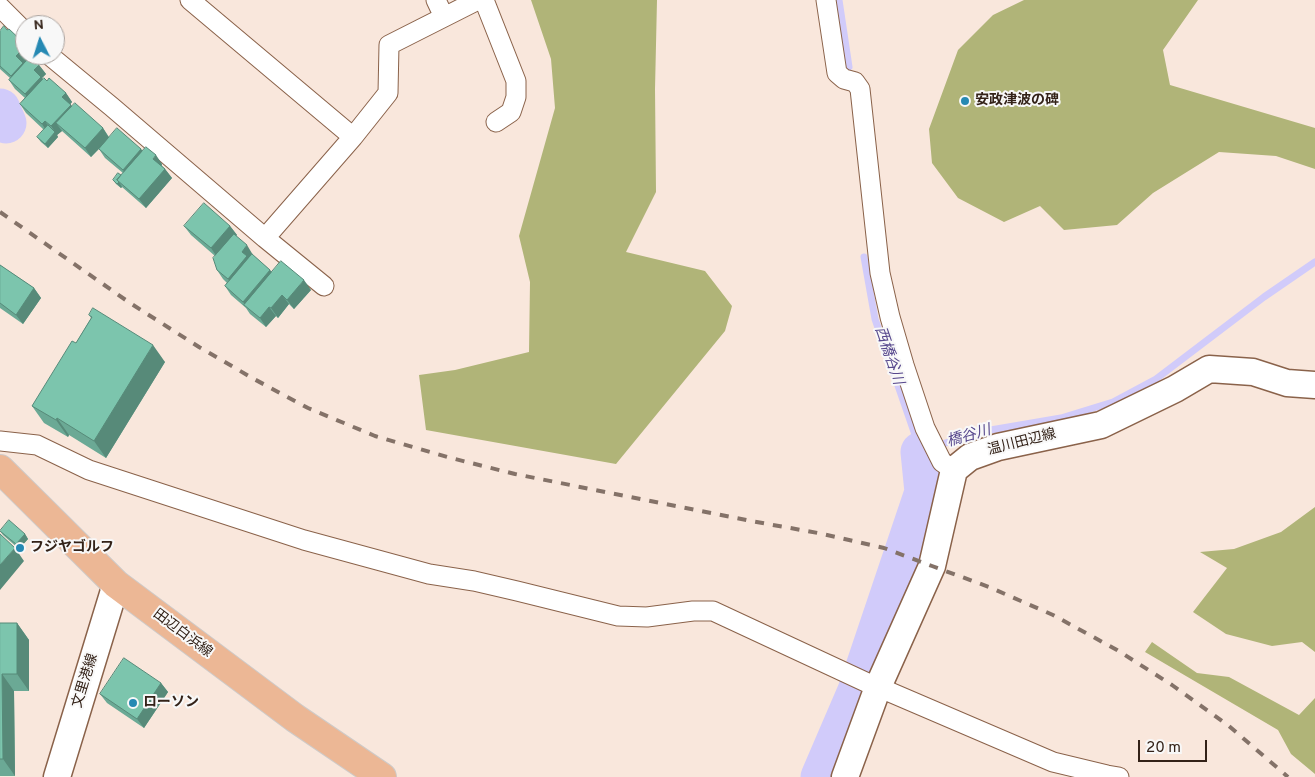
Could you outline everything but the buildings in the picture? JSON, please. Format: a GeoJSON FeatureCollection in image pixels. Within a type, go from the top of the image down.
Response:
{"type":"FeatureCollection","features":[{"type":"Feature","properties":{"kind":"main road","name":"温川田辺線"},"geometry":{"type":"LineString","coordinates":[[948,466],[998,446],[1101,425],[1175,389],[1209,369],[1253,372],[1287,383],[1315,385]]}},
{"type":"Feature","properties":{"kind":"main road"},"geometry":{"type":"LineString","coordinates":[[845,777],[875,686],[932,566],[948,466]]}},
{"type":"Feature","properties":{"kind":"main road","name":"田辺白浜線"},"geometry":{"type":"LineString","coordinates":[[0,469],[116,584],[295,718],[382,777]]}},
{"type":"Feature","properties":{"kind":"main road","name":"文里港線"},"geometry":{"type":"LineString","coordinates":[[57,777],[116,584]]}},
{"type":"Feature","properties":{"kind":"street"},"geometry":{"type":"LineString","coordinates":[[190,0],[353,137]]}},
{"type":"Feature","properties":{"kind":"street"},"geometry":{"type":"LineString","coordinates":[[436,0],[444,17]]}},
{"type":"Feature","properties":{"kind":"street"},"geometry":{"type":"LineString","coordinates":[[264,238],[353,137],[388,93],[389,45],[478,0]]}},
{"type":"Feature","properties":{"kind":"street"},"geometry":{"type":"LineString","coordinates":[[484,0],[516,82],[516,97],[511,112],[496,122]]}},
{"type":"Feature","properties":{"kind":"street"},"geometry":{"type":"LineString","coordinates":[[826,0],[837,73],[844,79],[855,82],[860,89],[880,273],[890,317],[925,428],[948,466]]}},
{"type":"Feature","properties":{"kind":"street"},"geometry":{"type":"LineString","coordinates":[[0,7],[15,22]]}},
{"type":"Feature","properties":{"kind":"street"},"geometry":{"type":"LineString","coordinates":[[61,65],[264,238],[324,286]]}},
{"type":"Feature","properties":{"kind":"street"},"geometry":{"type":"LineString","coordinates":[[0,441],[37,445],[89,470],[304,540],[429,574],[517,590],[618,616],[648,617],[693,611],[713,611],[838,670],[1053,762],[1119,777]]}},
{"type":"Feature","properties":{"kind":"green space"},"geometry":{"type":"Polygon","coordinates":[[[531,0],[657,0],[655,89],[656,192],[626,252],[705,271],[732,306],[725,331],[616,464],[426,430],[419,375],[455,370],[529,352],[530,282],[519,236],[555,108],[551,59],[531,0]]]}},
{"type":"Feature","properties":{"kind":"green space"},"geometry":{"type":"Polygon","coordinates":[[[1024,0],[1198,0],[1163,50],[1170,85],[1315,128],[1315,169],[1276,156],[1219,152],[1153,193],[1117,225],[1064,230],[1040,206],[1004,222],[958,198],[932,163],[929,129],[958,50],[993,15],[1024,0]]]}},
{"type":"Feature","properties":{"kind":"green space"},"geometry":{"type":"Polygon","coordinates":[[[1315,507],[1315,652],[1302,642],[1272,646],[1226,634],[1193,612],[1227,568],[1200,552],[1234,549],[1281,532],[1315,507]]]}},
{"type":"Feature","properties":{"kind":"green space"},"geometry":{"type":"Polygon","coordinates":[[[1152,642],[1197,673],[1229,677],[1299,715],[1315,698],[1315,774],[1291,754],[1278,730],[1145,652],[1152,642]]]}},
{"type":"Feature","properties":{"kind":"waterway","name":"西橋谷川"},"geometry":{"type":"LineString","coordinates":[[839,0],[849,67]]}},
{"type":"Feature","properties":{"kind":"waterway"},"geometry":{"type":"LineString","coordinates":[[0,109],[6,123]]}},
{"type":"Feature","properties":{"kind":"waterway","name":"橋谷川"},"geometry":{"type":"LineString","coordinates":[[864,257],[875,319],[921,452],[973,433],[1061,418],[1113,402],[1156,379],[1264,297],[1315,262]]}},
{"type":"Feature","properties":{"kind":"waterway","name":"橋谷川"},"geometry":{"type":"LineString","coordinates":[[821,777],[858,691],[925,492],[921,452]]}},
{"type":"Feature","properties":{"kind":"railway"},"geometry":{"type":"LineString","coordinates":[[0,212],[130,303],[199,347],[308,408],[375,436],[451,458],[515,474],[818,533],[884,548],[989,587],[1053,615],[1117,650],[1172,685],[1229,726],[1288,777]]}},
{"type":"Feature","properties":{"kind":"place","name":"安政津波の碑"},"geometry":{"type":"Point","coordinates":[965,101]}},
{"type":"Feature","properties":{"kind":"place","name":"フジヤゴルフ"},"geometry":{"type":"Point","coordinates":[20,548]}},
{"type":"Feature","properties":{"kind":"place","name":"ローソン"},"geometry":{"type":"Point","coordinates":[133,703]}}]}
